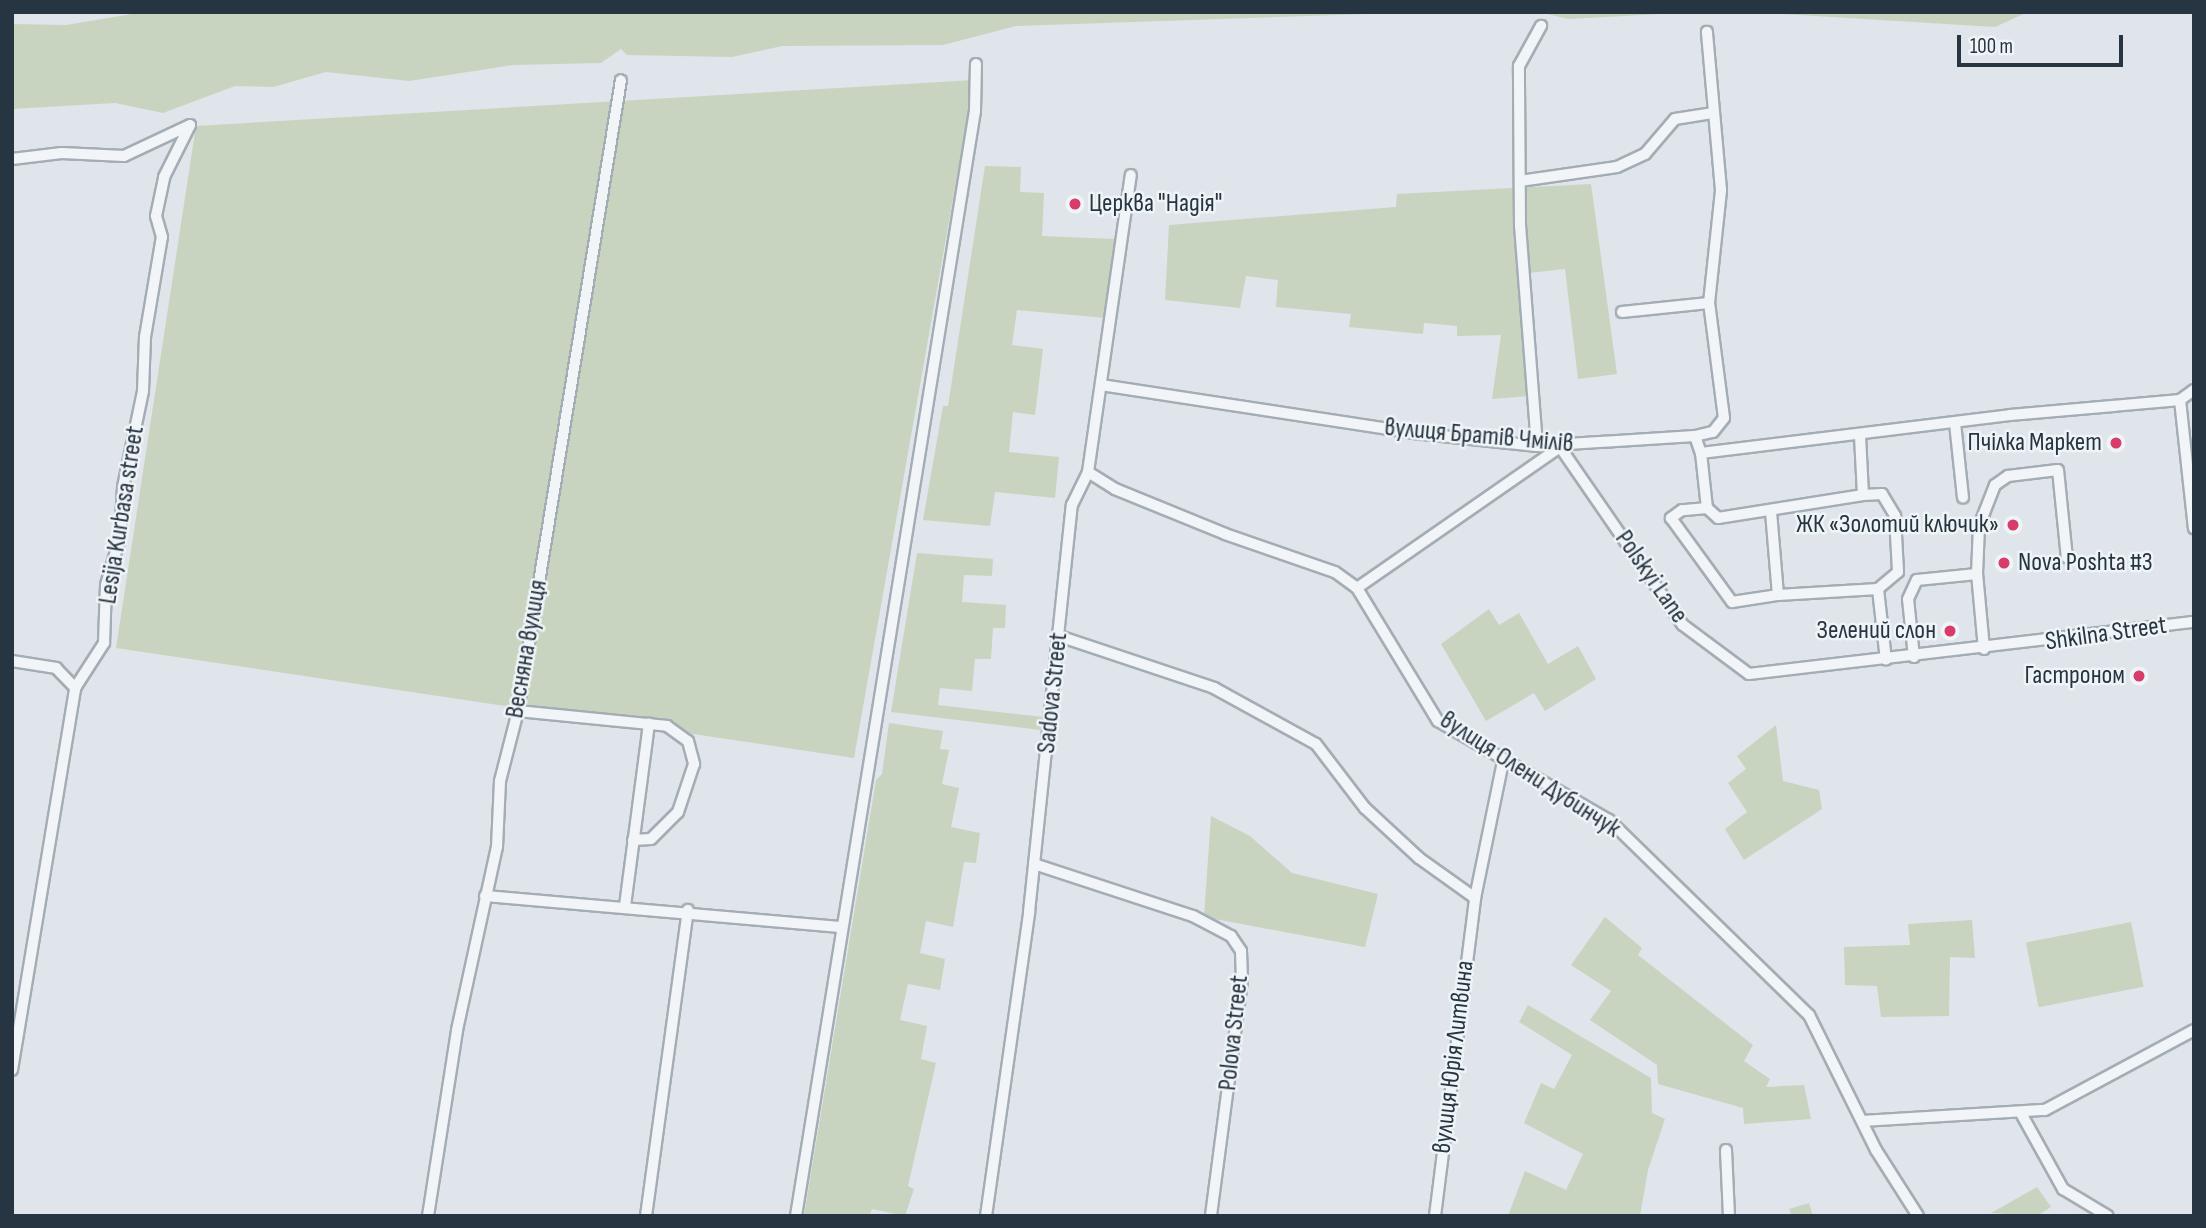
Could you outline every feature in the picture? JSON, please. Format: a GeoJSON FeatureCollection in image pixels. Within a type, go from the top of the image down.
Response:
{"type":"FeatureCollection","features":[{"type":"Feature","properties":{"kind":"street"},"geometry":{"type":"LineString","coordinates":[[1537,446],[1520,181],[1519,66],[1541,26]]}},
{"type":"Feature","properties":{"kind":"street"},"geometry":{"type":"LineString","coordinates":[[1707,32],[1721,190],[1709,303],[1724,418],[1713,432],[1695,436],[1701,453],[1707,508],[1718,518],[1882,494],[1895,516],[1898,572],[1878,589],[1778,595],[1732,602],[1671,518],[1682,510],[1707,508]]}},
{"type":"Feature","properties":{"kind":"street"},"geometry":{"type":"LineString","coordinates":[[796,1216],[975,111],[976,64]]}},
{"type":"Feature","properties":{"kind":"street","name":"Весняна вулиця"},"geometry":{"type":"LineString","coordinates":[[428,1216],[457,1030],[497,847],[500,781],[518,711],[621,80]]}},
{"type":"Feature","properties":{"kind":"street"},"geometry":{"type":"LineString","coordinates":[[1520,181],[1617,167],[1646,154],[1675,120],[1714,113]]}},
{"type":"Feature","properties":{"kind":"street","name":"Lesija Kurbasa street"},"geometry":{"type":"LineString","coordinates":[[12,159],[62,152],[124,156],[190,125],[164,177],[156,216],[163,237],[145,337],[143,391],[122,486],[120,538],[106,585],[104,643],[75,688],[12,1070]]}},
{"type":"Feature","properties":{"kind":"street","name":"Sadova Street"},"geometry":{"type":"LineString","coordinates":[[986,1216],[1034,864],[1072,505],[1088,472],[1131,175]]}},
{"type":"Feature","properties":{"kind":"street"},"geometry":{"type":"LineString","coordinates":[[1622,312],[1709,303]]}},
{"type":"Feature","properties":{"kind":"street","name":"вулиця Братів Чмілів"},"geometry":{"type":"LineString","coordinates":[[1101,384],[1413,433],[1537,446],[1560,447],[1695,436]]}},
{"type":"Feature","properties":{"kind":"street"},"geometry":{"type":"LineString","coordinates":[[1701,453],[2180,400],[2194,390]]}},
{"type":"Feature","properties":{"kind":"street"},"geometry":{"type":"LineString","coordinates":[[2180,400],[2194,528]]}},
{"type":"Feature","properties":{"kind":"street"},"geometry":{"type":"LineString","coordinates":[[1955,423],[1963,498]]}},
{"type":"Feature","properties":{"kind":"street"},"geometry":{"type":"LineString","coordinates":[[1860,435],[1863,495]]}},
{"type":"Feature","properties":{"kind":"street"},"geometry":{"type":"LineString","coordinates":[[1357,588],[1560,447]]}},
{"type":"Feature","properties":{"kind":"street","name":"Polskyi Lane"},"geometry":{"type":"LineString","coordinates":[[1560,447],[1683,625],[1724,659],[1749,674],[1936,655]]}},
{"type":"Feature","properties":{"kind":"street"},"geometry":{"type":"LineString","coordinates":[[1984,649],[1977,574],[1979,526],[1994,485],[2008,476],[2058,470],[2067,558]]}},
{"type":"Feature","properties":{"kind":"street","name":"вулиця Олени Дубинчук"},"geometry":{"type":"LineString","coordinates":[[1088,472],[1115,489],[1213,529],[1335,572],[1357,588],[1438,721],[1503,762],[1564,791],[1609,820],[1809,1014],[1905,1201],[1918,1216]]}},
{"type":"Feature","properties":{"kind":"street"},"geometry":{"type":"LineString","coordinates":[[1771,511],[1778,595]]}},
{"type":"Feature","properties":{"kind":"street"},"geometry":{"type":"LineString","coordinates":[[1914,657],[1908,599],[1917,580],[1977,574]]}},
{"type":"Feature","properties":{"kind":"street"},"geometry":{"type":"LineString","coordinates":[[1878,589],[1886,660]]}},
{"type":"Feature","properties":{"kind":"street","name":"Shkilna Street"},"geometry":{"type":"LineString","coordinates":[[1936,655],[2194,622]]}},
{"type":"Feature","properties":{"kind":"street"},"geometry":{"type":"LineString","coordinates":[[1059,636],[1214,688],[1316,744],[1365,808],[1419,858],[1475,898]]}},
{"type":"Feature","properties":{"kind":"street"},"geometry":{"type":"LineString","coordinates":[[12,661],[56,668],[75,688]]}},
{"type":"Feature","properties":{"kind":"street"},"geometry":{"type":"LineString","coordinates":[[518,711],[667,726],[688,741],[694,764],[678,812],[651,839],[633,840]]}},
{"type":"Feature","properties":{"kind":"street"},"geometry":{"type":"LineString","coordinates":[[625,906],[649,724]]}},
{"type":"Feature","properties":{"kind":"street","name":"вулиця Юрія Литвина"},"geometry":{"type":"LineString","coordinates":[[1435,1216],[1475,898],[1503,762]]}},
{"type":"Feature","properties":{"kind":"street","name":"Polova Street"},"geometry":{"type":"LineString","coordinates":[[1034,864],[1193,916],[1231,936],[1241,951],[1242,980],[1211,1216]]}},
{"type":"Feature","properties":{"kind":"street"},"geometry":{"type":"LineString","coordinates":[[485,895],[688,910],[841,927]]}},
{"type":"Feature","properties":{"kind":"street"},"geometry":{"type":"LineString","coordinates":[[646,1216],[688,910]]}},
{"type":"Feature","properties":{"kind":"street"},"geometry":{"type":"LineString","coordinates":[[1863,1121],[2022,1115],[2063,1102],[2194,1030]]}},
{"type":"Feature","properties":{"kind":"street"},"geometry":{"type":"LineString","coordinates":[[2022,1115],[2063,1189],[2108,1216]]}},
{"type":"Feature","properties":{"kind":"street"},"geometry":{"type":"LineString","coordinates":[[1726,1150],[1729,1216]]}},
{"type":"Feature","properties":{"kind":"green space"},"geometry":{"type":"Polygon","coordinates":[[[144,12],[1539,12],[1398,13],[1016,26],[943,45],[782,46],[732,57],[627,55],[621,49],[601,63],[513,65],[409,81],[326,72],[273,87],[235,86],[163,113],[115,103],[12,109],[12,24],[66,25],[144,12]]]}},
{"type":"Feature","properties":{"kind":"green space"},"geometry":{"type":"Polygon","coordinates":[[[1539,12],[1699,12],[1568,19],[1539,12]]]}},
{"type":"Feature","properties":{"kind":"green space"},"geometry":{"type":"Polygon","coordinates":[[[1750,12],[2028,12],[1995,27],[1750,12]]]}},
{"type":"Feature","properties":{"kind":"green space"},"geometry":{"type":"Polygon","coordinates":[[[974,80],[854,758],[116,648],[196,126],[974,80]]]}},
{"type":"Feature","properties":{"kind":"green space"},"geometry":{"type":"Polygon","coordinates":[[[985,166],[1021,167],[1020,192],[1044,193],[1042,236],[1115,239],[1105,318],[1017,310],[1012,345],[1043,349],[1035,415],[1013,412],[1009,452],[1059,457],[1055,498],[995,492],[990,526],[923,520],[943,406],[948,406],[985,166]]]}},
{"type":"Feature","properties":{"kind":"green space"},"geometry":{"type":"Polygon","coordinates":[[[1591,184],[1617,374],[1578,379],[1565,269],[1529,273],[1540,395],[1492,399],[1501,335],[1457,336],[1457,326],[1424,323],[1423,334],[1349,327],[1351,314],[1276,307],[1278,280],[1246,276],[1240,308],[1165,300],[1169,225],[1396,207],[1397,194],[1591,184]]]}},
{"type":"Feature","properties":{"kind":"green space"},"geometry":{"type":"Polygon","coordinates":[[[917,553],[993,559],[992,576],[964,575],[962,602],[1006,605],[1005,628],[993,628],[991,659],[975,659],[972,691],[940,688],[938,705],[1043,717],[1041,730],[891,712],[917,553]]]}},
{"type":"Feature","properties":{"kind":"green space"},"geometry":{"type":"Polygon","coordinates":[[[1489,609],[1499,625],[1519,613],[1548,664],[1578,646],[1596,679],[1545,711],[1534,693],[1486,721],[1441,644],[1489,609]]]}},
{"type":"Feature","properties":{"kind":"green space"},"geometry":{"type":"Polygon","coordinates":[[[889,723],[943,731],[940,749],[949,750],[942,784],[959,788],[951,827],[980,833],[976,863],[964,862],[953,927],[926,921],[920,953],[945,959],[940,990],[908,984],[900,1020],[927,1026],[921,1059],[936,1063],[908,1186],[914,1189],[905,1216],[872,1209],[869,1216],[804,1216],[876,780],[882,774],[889,723]]]}},
{"type":"Feature","properties":{"kind":"green space"},"geometry":{"type":"Polygon","coordinates":[[[1776,725],[1783,781],[1819,790],[1822,809],[1744,860],[1725,829],[1747,812],[1728,783],[1746,769],[1737,756],[1776,725]]]}},
{"type":"Feature","properties":{"kind":"green space"},"geometry":{"type":"Polygon","coordinates":[[[1211,816],[1250,836],[1292,873],[1378,894],[1365,947],[1204,917],[1211,816]]]}},
{"type":"Feature","properties":{"kind":"green space"},"geometry":{"type":"Polygon","coordinates":[[[1605,917],[1642,948],[1638,955],[1753,1045],[1744,1061],[1770,1079],[1766,1087],[1804,1085],[1811,1119],[1744,1124],[1743,1108],[1658,1084],[1657,1065],[1590,1020],[1611,991],[1571,965],[1605,917]]]}},
{"type":"Feature","properties":{"kind":"green space"},"geometry":{"type":"Polygon","coordinates":[[[1972,920],[1975,958],[1950,957],[1949,1016],[1881,1017],[1877,986],[1845,985],[1844,947],[1910,945],[1908,924],[1972,920]]]}},
{"type":"Feature","properties":{"kind":"green space"},"geometry":{"type":"Polygon","coordinates":[[[2131,922],[2144,987],[2039,1007],[2026,942],[2131,922]]]}},
{"type":"Feature","properties":{"kind":"green space"},"geometry":{"type":"Polygon","coordinates":[[[1528,1005],[1651,1078],[1652,1113],[1665,1119],[1648,1170],[1640,1216],[1508,1216],[1525,1171],[1566,1190],[1583,1154],[1524,1123],[1541,1083],[1554,1089],[1572,1055],[1519,1022],[1528,1005]]]}},
{"type":"Feature","properties":{"kind":"green space"},"geometry":{"type":"Polygon","coordinates":[[[2037,1187],[2051,1207],[2037,1216],[1991,1213],[2037,1187]]]}},
{"type":"Feature","properties":{"kind":"green space"},"geometry":{"type":"Polygon","coordinates":[[[1809,1203],[1813,1216],[1792,1216],[1789,1209],[1809,1203]]]}},
{"type":"Feature","properties":{"kind":"place","name":"Церква \"Надія\""},"geometry":{"type":"Point","coordinates":[1075,204]}},
{"type":"Feature","properties":{"kind":"place","name":"Пчілка Маркет"},"geometry":{"type":"Point","coordinates":[2116,443]}},
{"type":"Feature","properties":{"kind":"place","name":"ЖК «Золотий ключик»"},"geometry":{"type":"Point","coordinates":[2013,525]}},
{"type":"Feature","properties":{"kind":"place","name":"Nova Poshta #3"},"geometry":{"type":"Point","coordinates":[2004,563]}},
{"type":"Feature","properties":{"kind":"place","name":"Зелений слон"},"geometry":{"type":"Point","coordinates":[1950,631]}},
{"type":"Feature","properties":{"kind":"place","name":"Гастроном"},"geometry":{"type":"Point","coordinates":[2139,676]}}]}
